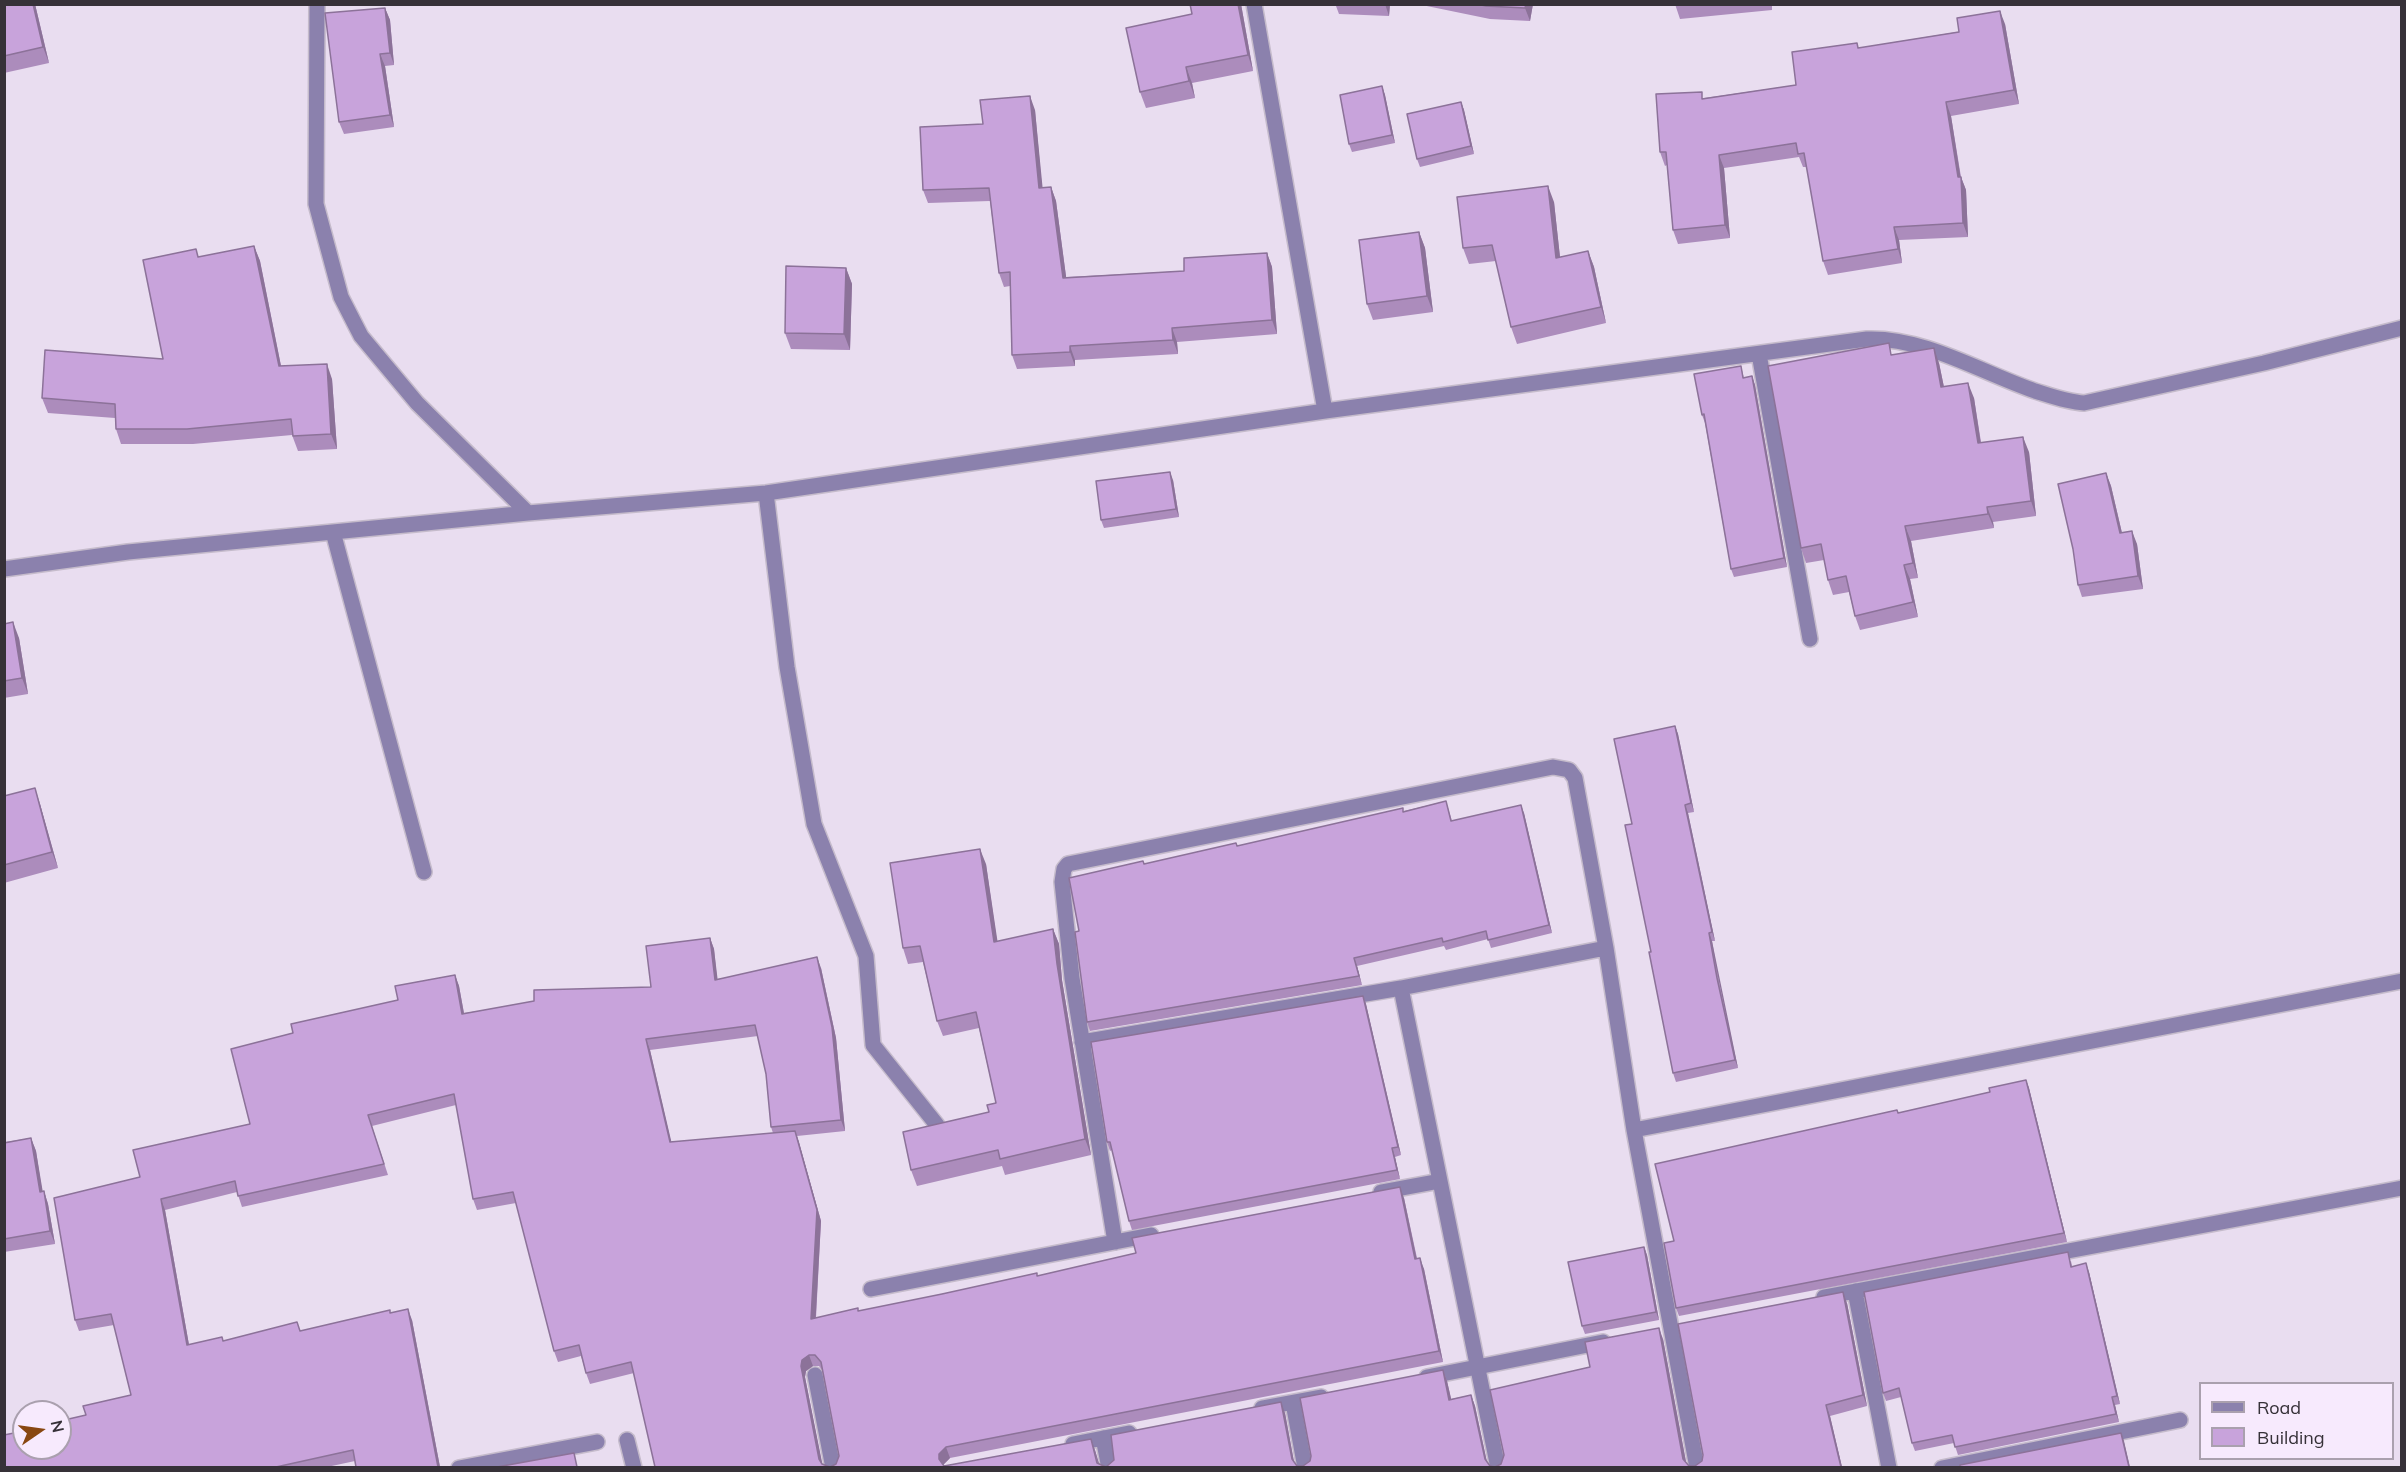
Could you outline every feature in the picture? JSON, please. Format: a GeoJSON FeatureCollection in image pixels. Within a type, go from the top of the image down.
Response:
{"type":"FeatureCollection","features":[{"type":"Feature","properties":{"kind":"street"},"geometry":{"type":"LineString","coordinates":[[317,4],[316,204],[341,297],[361,336],[417,403],[528,513]]}},
{"type":"Feature","properties":{"kind":"street"},"geometry":{"type":"LineString","coordinates":[[1254,4],[1325,411]]}},
{"type":"Feature","properties":{"kind":"street"},"geometry":{"type":"LineString","coordinates":[[4,569],[128,552],[528,513],[766,493],[1325,411],[1867,339],[1888,338],[1920,345],[2000,379],[2070,402],[2084,403],[2264,363],[2402,328]]}},
{"type":"Feature","properties":{"kind":"street"},"geometry":{"type":"LineString","coordinates":[[1759,354],[1810,639]]}},
{"type":"Feature","properties":{"kind":"street"},"geometry":{"type":"LineString","coordinates":[[766,493],[787,667],[813,824],[866,956],[873,1045],[937,1125]]}},
{"type":"Feature","properties":{"kind":"street"},"geometry":{"type":"LineString","coordinates":[[333,532],[424,872]]}},
{"type":"Feature","properties":{"kind":"street"},"geometry":{"type":"LineString","coordinates":[[1115,1242],[1072,978],[1062,882],[1064,868],[1068,864],[1553,767],[1569,770],[1575,778],[1606,948],[1634,1130],[1697,1467]]}},
{"type":"Feature","properties":{"kind":"street"},"geometry":{"type":"LineString","coordinates":[[1082,1042],[1401,988],[1606,948]]}},
{"type":"Feature","properties":{"kind":"street"},"geometry":{"type":"LineString","coordinates":[[1634,1130],[2402,981]]}},
{"type":"Feature","properties":{"kind":"street"},"geometry":{"type":"LineString","coordinates":[[1401,988],[1498,1467]]}},
{"type":"Feature","properties":{"kind":"street"},"geometry":{"type":"LineString","coordinates":[[1370,1194],[1440,1181]]}},
{"type":"Feature","properties":{"kind":"street"},"geometry":{"type":"LineString","coordinates":[[1809,1300],[2402,1188]]}},
{"type":"Feature","properties":{"kind":"street"},"geometry":{"type":"LineString","coordinates":[[871,1289],[1161,1233]]}},
{"type":"Feature","properties":{"kind":"street"},"geometry":{"type":"LineString","coordinates":[[1855,1291],[1889,1467]]}},
{"type":"Feature","properties":{"kind":"street"},"geometry":{"type":"LineString","coordinates":[[1409,1380],[1614,1340]]}},
{"type":"Feature","properties":{"kind":"street"},"geometry":{"type":"LineString","coordinates":[[814,1375],[833,1467]]}},
{"type":"Feature","properties":{"kind":"street"},"geometry":{"type":"LineString","coordinates":[[1248,1411],[1339,1394]]}},
{"type":"Feature","properties":{"kind":"street"},"geometry":{"type":"LineString","coordinates":[[1293,1403],[1305,1467]]}},
{"type":"Feature","properties":{"kind":"street"},"geometry":{"type":"LineString","coordinates":[[1942,1467],[2180,1420]]}},
{"type":"Feature","properties":{"kind":"street"},"geometry":{"type":"LineString","coordinates":[[1057,1447],[1148,1430]]}},
{"type":"Feature","properties":{"kind":"street"},"geometry":{"type":"LineString","coordinates":[[1103,1438],[1109,1467]]}},
{"type":"Feature","properties":{"kind":"street"},"geometry":{"type":"LineString","coordinates":[[627,1440],[634,1467]]}},
{"type":"Feature","properties":{"kind":"street"},"geometry":{"type":"LineString","coordinates":[[459,1467],[597,1442]]}},
{"type":"Feature","properties":{"kind":"building"},"geometry":{"type":"Polygon","coordinates":[[[4,4],[33,4],[43,47],[4,56],[4,4]]]}},
{"type":"Feature","properties":{"kind":"building"},"geometry":{"type":"Polygon","coordinates":[[[1190,4],[1238,4],[1248,55],[1186,67],[1189,81],[1140,92],[1126,28],[1192,14],[1190,4]]]}},
{"type":"Feature","properties":{"kind":"building"},"geometry":{"type":"Polygon","coordinates":[[[1476,4],[1526,4],[1525,8],[1476,4]]]}},
{"type":"Feature","properties":{"kind":"building"},"geometry":{"type":"Polygon","coordinates":[[[385,8],[390,53],[380,54],[390,115],[339,122],[325,13],[385,8]]]}},
{"type":"Feature","properties":{"kind":"building"},"geometry":{"type":"Polygon","coordinates":[[[2000,11],[2014,90],[1946,102],[1958,177],[1961,177],[1963,223],[1894,227],[1898,249],[1823,261],[1804,153],[1798,154],[1796,143],[1719,155],[1725,225],[1673,230],[1666,152],[1660,152],[1656,94],[1702,92],[1702,99],[1796,85],[1792,52],[1857,43],[1858,48],[1959,32],[1957,18],[2000,11]]]}},
{"type":"Feature","properties":{"kind":"building"},"geometry":{"type":"Polygon","coordinates":[[[1382,86],[1392,135],[1349,144],[1340,95],[1382,86]]]}},
{"type":"Feature","properties":{"kind":"building"},"geometry":{"type":"Polygon","coordinates":[[[1030,96],[1039,188],[1051,187],[1063,278],[1184,271],[1184,258],[1267,253],[1272,320],[1172,328],[1173,340],[1070,346],[1070,352],[1012,355],[1010,272],[999,273],[989,188],[923,190],[920,127],[983,124],[980,100],[1030,96]]]}},
{"type":"Feature","properties":{"kind":"building"},"geometry":{"type":"Polygon","coordinates":[[[1461,102],[1471,146],[1417,159],[1407,114],[1461,102]]]}},
{"type":"Feature","properties":{"kind":"building"},"geometry":{"type":"Polygon","coordinates":[[[1548,186],[1556,258],[1588,251],[1601,307],[1511,327],[1492,245],[1463,248],[1457,197],[1548,186]]]}},
{"type":"Feature","properties":{"kind":"building"},"geometry":{"type":"Polygon","coordinates":[[[1419,232],[1427,296],[1367,304],[1359,240],[1419,232]]]}},
{"type":"Feature","properties":{"kind":"building"},"geometry":{"type":"Polygon","coordinates":[[[254,246],[279,366],[327,364],[331,434],[293,436],[291,419],[187,429],[116,429],[115,404],[42,398],[45,350],[163,359],[143,260],[196,249],[198,257],[254,246]]]}},
{"type":"Feature","properties":{"kind":"building"},"geometry":{"type":"Polygon","coordinates":[[[786,266],[846,268],[844,334],[785,333],[786,266]]]}},
{"type":"Feature","properties":{"kind":"building"},"geometry":{"type":"Polygon","coordinates":[[[1889,343],[1891,355],[1934,348],[1941,387],[1968,383],[1978,443],[2023,437],[2031,501],[1987,507],[1988,514],[1905,526],[1913,563],[1904,565],[1913,602],[1855,616],[1846,576],[1828,580],[1821,544],[1801,548],[1768,366],[1889,343]]]}},
{"type":"Feature","properties":{"kind":"building"},"geometry":{"type":"Polygon","coordinates":[[[1741,366],[1743,378],[1752,376],[1784,558],[1731,569],[1704,414],[1702,415],[1694,374],[1741,366]]]}},
{"type":"Feature","properties":{"kind":"building"},"geometry":{"type":"Polygon","coordinates":[[[1170,472],[1176,509],[1101,520],[1096,481],[1170,472]]]}},
{"type":"Feature","properties":{"kind":"building"},"geometry":{"type":"Polygon","coordinates":[[[2106,473],[2120,533],[2132,531],[2138,576],[2078,585],[2073,549],[2058,484],[2106,473]]]}},
{"type":"Feature","properties":{"kind":"building"},"geometry":{"type":"Polygon","coordinates":[[[13,622],[22,678],[4,681],[4,624],[13,622]]]}},
{"type":"Feature","properties":{"kind":"building"},"geometry":{"type":"Polygon","coordinates":[[[1675,726],[1691,803],[1685,805],[1712,932],[1709,933],[1717,978],[1735,1060],[1673,1073],[1625,825],[1632,824],[1614,739],[1675,726]]]}},
{"type":"Feature","properties":{"kind":"building"},"geometry":{"type":"Polygon","coordinates":[[[35,788],[52,852],[4,865],[4,796],[35,788]]]}},
{"type":"Feature","properties":{"kind":"building"},"geometry":{"type":"Polygon","coordinates":[[[1446,801],[1451,821],[1521,805],[1549,925],[1488,940],[1486,931],[1443,942],[1442,938],[1354,958],[1359,976],[1087,1022],[1075,932],[1079,931],[1069,878],[1236,843],[1237,846],[1403,808],[1403,812],[1446,801]]]}},
{"type":"Feature","properties":{"kind":"building"},"geometry":{"type":"Polygon","coordinates":[[[980,849],[994,942],[1053,929],[1085,1139],[1000,1159],[998,1150],[911,1170],[903,1132],[989,1112],[987,1105],[996,1103],[976,1012],[937,1021],[920,946],[903,948],[890,863],[980,849]]]}},
{"type":"Feature","properties":{"kind":"building"},"geometry":{"type":"Polygon","coordinates":[[[710,938],[715,980],[817,957],[832,1027],[841,1120],[771,1127],[766,1074],[755,1025],[646,1039],[670,1142],[795,1131],[817,1210],[811,1319],[1037,1273],[1037,1276],[1136,1253],[1132,1238],[1400,1187],[1415,1259],[1420,1258],[1439,1351],[946,1447],[939,1454],[939,1459],[944,1466],[1091,1439],[1097,1463],[1106,1467],[830,1467],[655,1467],[631,1362],[586,1373],[579,1345],[554,1351],[513,1192],[473,1199],[454,1094],[368,1115],[384,1164],[238,1196],[235,1181],[161,1199],[187,1345],[222,1337],[223,1341],[297,1322],[300,1331],[390,1310],[390,1313],[408,1309],[438,1467],[356,1467],[353,1450],[276,1467],[4,1467],[4,1435],[12,1433],[12,1460],[72,1460],[72,1418],[86,1415],[83,1406],[131,1395],[111,1314],[75,1320],[54,1198],[140,1177],[133,1150],[250,1124],[231,1049],[293,1033],[291,1024],[398,1000],[395,986],[455,975],[462,1014],[534,1001],[534,990],[651,987],[646,946],[710,938]],[[809,1355],[802,1360],[801,1366],[819,1459],[822,1464],[830,1467],[836,1464],[839,1456],[821,1362],[815,1355],[809,1355]]]}},
{"type":"Feature","properties":{"kind":"building"},"geometry":{"type":"Polygon","coordinates":[[[1363,996],[1398,1147],[1392,1148],[1397,1170],[1129,1221],[1110,1142],[1107,1142],[1091,1042],[1363,996]]]}},
{"type":"Feature","properties":{"kind":"building"},"geometry":{"type":"Polygon","coordinates":[[[2026,1080],[2064,1233],[1676,1308],[1664,1243],[1674,1241],[1655,1164],[1897,1110],[1898,1113],[1990,1092],[1989,1088],[2026,1080]]]}},
{"type":"Feature","properties":{"kind":"building"},"geometry":{"type":"Polygon","coordinates":[[[31,1138],[40,1192],[44,1191],[50,1231],[4,1239],[4,1143],[31,1138]]]}},
{"type":"Feature","properties":{"kind":"building"},"geometry":{"type":"Polygon","coordinates":[[[1644,1247],[1656,1312],[1582,1326],[1568,1262],[1644,1247]]]}},
{"type":"Feature","properties":{"kind":"building"},"geometry":{"type":"Polygon","coordinates":[[[2068,1252],[2071,1267],[2086,1263],[2117,1396],[2112,1397],[2116,1414],[1955,1447],[1952,1435],[1912,1443],[1899,1388],[1883,1393],[1864,1292],[2068,1252]]]}},
{"type":"Feature","properties":{"kind":"building"},"geometry":{"type":"Polygon","coordinates":[[[1843,1292],[1863,1395],[1826,1405],[1841,1467],[1495,1467],[1501,1464],[1504,1455],[1490,1390],[1590,1367],[1585,1342],[1659,1328],[1683,1459],[1689,1466],[1695,1466],[1702,1461],[1703,1455],[1678,1324],[1843,1292]]]}},
{"type":"Feature","properties":{"kind":"building"},"geometry":{"type":"Polygon","coordinates":[[[1443,1370],[1449,1400],[1471,1395],[1485,1459],[1490,1466],[1495,1467],[1106,1467],[1114,1460],[1111,1435],[1281,1402],[1292,1459],[1297,1466],[1303,1466],[1310,1461],[1311,1456],[1300,1398],[1443,1370]]]}},
{"type":"Feature","properties":{"kind":"building"},"geometry":{"type":"Polygon","coordinates":[[[2121,1433],[2129,1467],[1960,1467],[1960,1465],[2121,1433]]]}},
{"type":"Feature","properties":{"kind":"building"},"geometry":{"type":"Polygon","coordinates":[[[574,1453],[577,1467],[497,1467],[574,1453]]]}}]}
